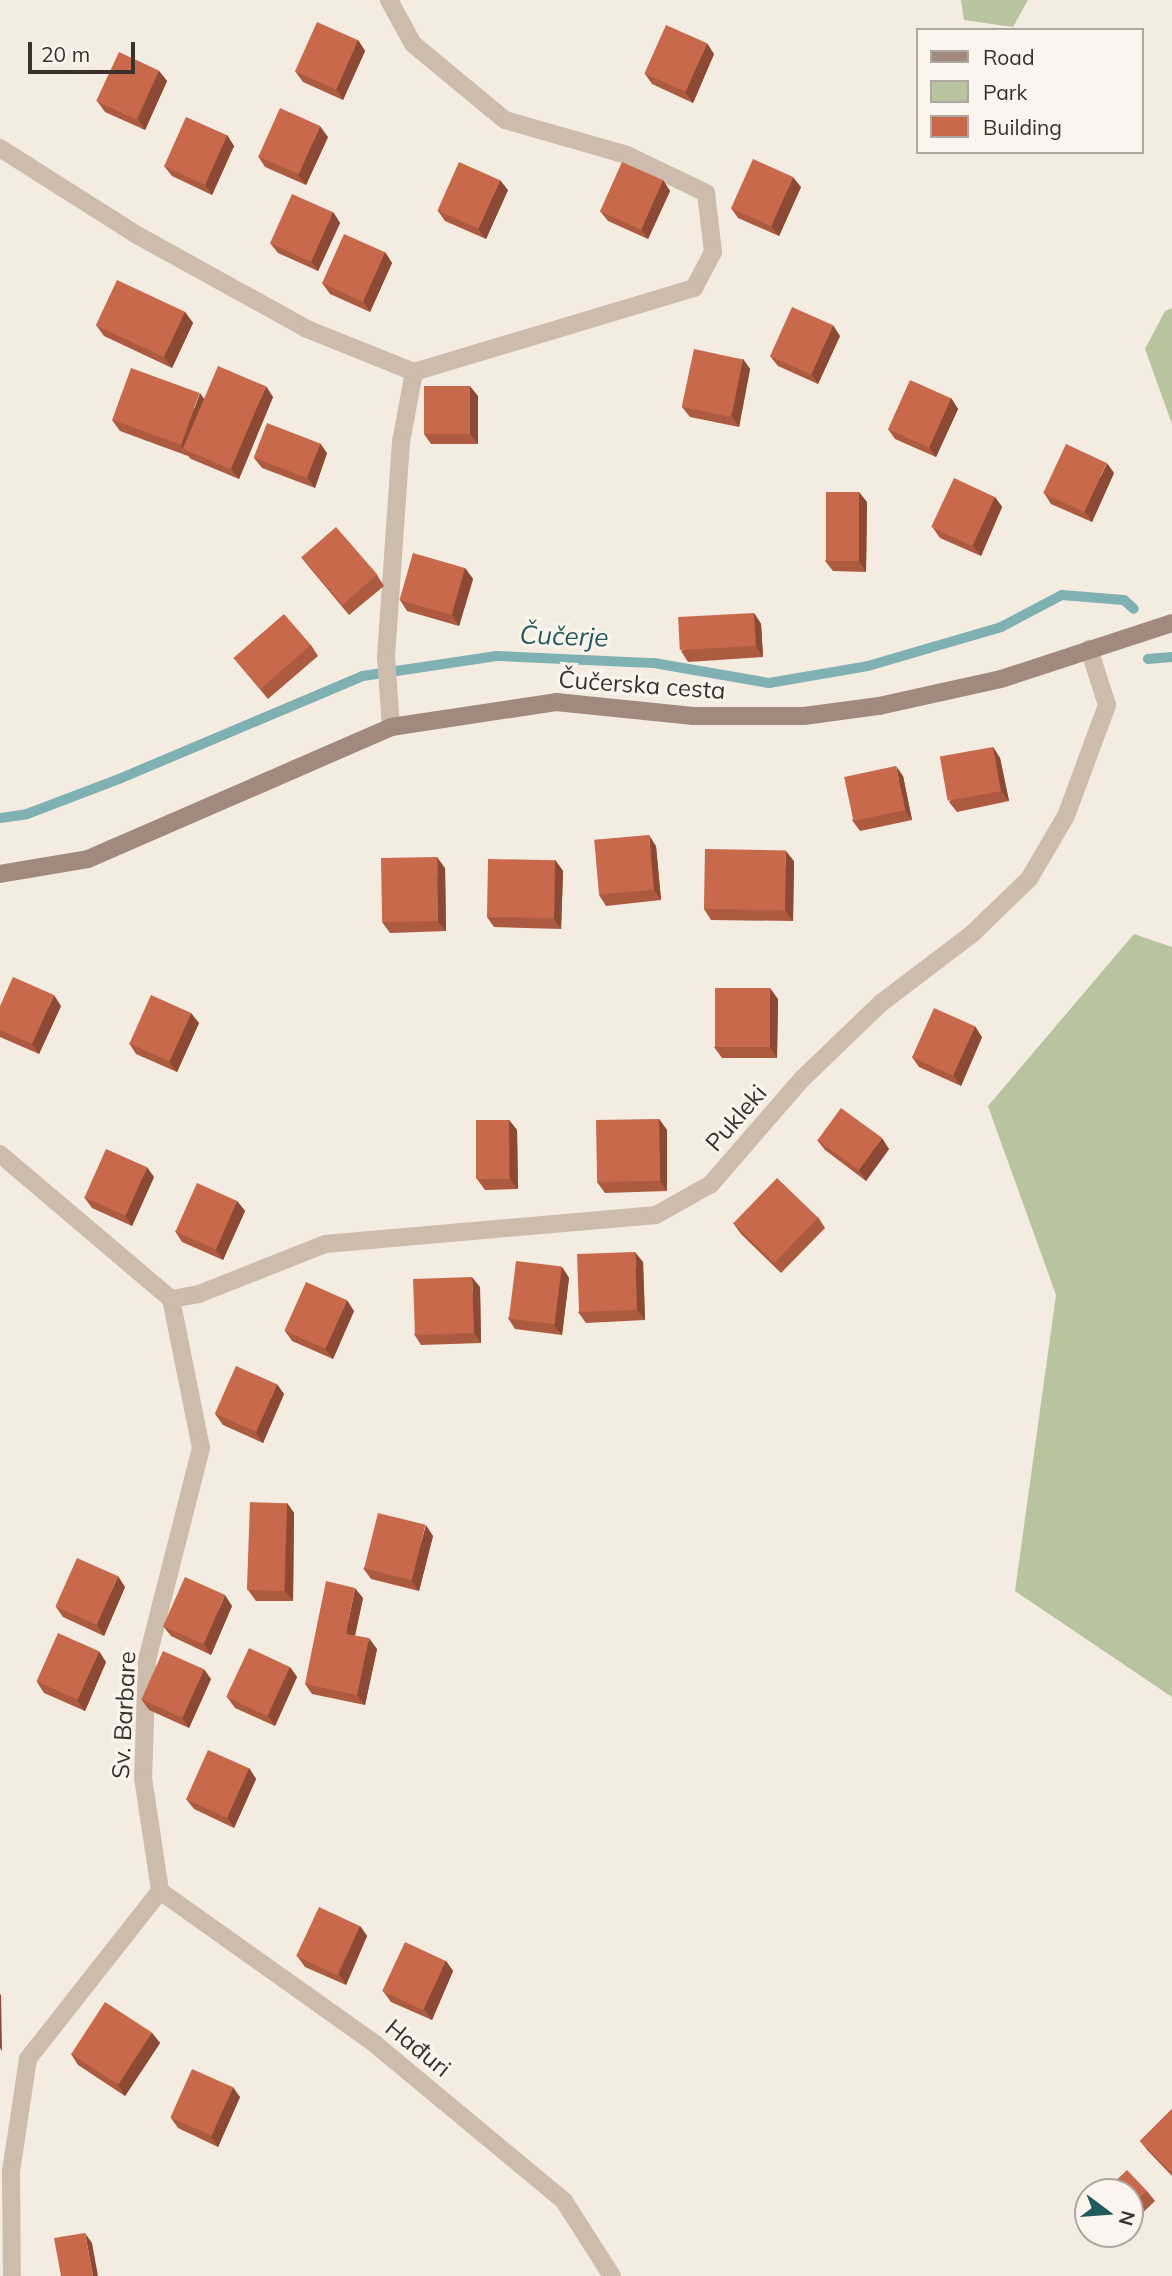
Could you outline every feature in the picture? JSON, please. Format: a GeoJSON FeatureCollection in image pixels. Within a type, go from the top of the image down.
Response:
{"type":"FeatureCollection","features":[{"type":"Feature","properties":{"kind":"street"},"geometry":{"type":"LineString","coordinates":[[0,148],[137,235],[307,329],[414,372],[694,288],[713,252],[706,193],[627,155],[505,120],[413,44],[389,0]]}},
{"type":"Feature","properties":{"kind":"street"},"geometry":{"type":"LineString","coordinates":[[391,727],[392,696],[386,657],[401,442],[414,372]]}},
{"type":"Feature","properties":{"kind":"street","name":"Čučerska cesta"},"geometry":{"type":"LineString","coordinates":[[0,874],[88,859],[391,727],[556,702],[692,716],[804,716],[879,706],[1000,679],[1172,623]]}},
{"type":"Feature","properties":{"kind":"street","name":"Pukleki"},"geometry":{"type":"LineString","coordinates":[[171,1299],[199,1294],[324,1244],[656,1215],[711,1184],[802,1079],[881,1003],[972,934],[1029,879],[1066,816],[1107,705],[1089,649]]}},
{"type":"Feature","properties":{"kind":"street"},"geometry":{"type":"LineString","coordinates":[[0,1154],[171,1299]]}},
{"type":"Feature","properties":{"kind":"street","name":"Sv. Barbare"},"geometry":{"type":"LineString","coordinates":[[160,1892],[143,1778],[147,1660],[201,1448],[171,1299]]}},
{"type":"Feature","properties":{"kind":"street"},"geometry":{"type":"LineString","coordinates":[[12,2276],[11,2171],[27,2059],[160,1892]]}},
{"type":"Feature","properties":{"kind":"street","name":"Hađuri"},"geometry":{"type":"LineString","coordinates":[[160,1892],[375,2044],[564,2201],[612,2276]]}},
{"type":"Feature","properties":{"kind":"green space"},"geometry":{"type":"Polygon","coordinates":[[[961,0],[1028,0],[1013,27],[964,20],[961,0]]]}},
{"type":"Feature","properties":{"kind":"green space"},"geometry":{"type":"Polygon","coordinates":[[[1172,308],[1172,424],[1145,349],[1165,311],[1172,308]]]}},
{"type":"Feature","properties":{"kind":"green space"},"geometry":{"type":"Polygon","coordinates":[[[1134,934],[1172,947],[1172,1697],[1015,1591],[1056,1295],[988,1106],[1134,934]]]}},
{"type":"Feature","properties":{"kind":"building"},"geometry":{"type":"Polygon","coordinates":[[[317,22],[358,40],[336,90],[295,71],[317,22]]]}},
{"type":"Feature","properties":{"kind":"building"},"geometry":{"type":"Polygon","coordinates":[[[666,25],[707,43],[686,92],[644,73],[666,25]]]}},
{"type":"Feature","properties":{"kind":"building"},"geometry":{"type":"Polygon","coordinates":[[[119,52],[159,71],[136,120],[96,101],[119,52]]]}},
{"type":"Feature","properties":{"kind":"building"},"geometry":{"type":"Polygon","coordinates":[[[280,108],[320,126],[299,174],[258,156],[280,108]]]}},
{"type":"Feature","properties":{"kind":"building"},"geometry":{"type":"Polygon","coordinates":[[[186,117],[227,135],[205,185],[164,166],[186,117]]]}},
{"type":"Feature","properties":{"kind":"building"},"geometry":{"type":"Polygon","coordinates":[[[753,159],[793,177],[771,226],[731,208],[753,159]]]}},
{"type":"Feature","properties":{"kind":"building"},"geometry":{"type":"Polygon","coordinates":[[[459,162],[500,180],[479,229],[437,210],[459,162]]]}},
{"type":"Feature","properties":{"kind":"building"},"geometry":{"type":"Polygon","coordinates":[[[622,162],[663,180],[641,230],[600,211],[622,162]]]}},
{"type":"Feature","properties":{"kind":"building"},"geometry":{"type":"Polygon","coordinates":[[[292,194],[333,212],[311,262],[270,243],[292,194]]]}},
{"type":"Feature","properties":{"kind":"building"},"geometry":{"type":"Polygon","coordinates":[[[344,234],[385,252],[363,302],[322,283],[344,234]]]}},
{"type":"Feature","properties":{"kind":"building"},"geometry":{"type":"Polygon","coordinates":[[[117,280],[185,312],[164,357],[96,325],[117,280]]]}},
{"type":"Feature","properties":{"kind":"building"},"geometry":{"type":"Polygon","coordinates":[[[792,307],[833,325],[811,375],[770,356],[792,307]]]}},
{"type":"Feature","properties":{"kind":"building"},"geometry":{"type":"Polygon","coordinates":[[[694,349],[743,359],[731,417],[682,407],[694,349]]]}},
{"type":"Feature","properties":{"kind":"building"},"geometry":{"type":"Polygon","coordinates":[[[218,366],[266,386],[231,469],[183,449],[218,366]]]}},
{"type":"Feature","properties":{"kind":"building"},"geometry":{"type":"Polygon","coordinates":[[[131,368],[200,393],[181,445],[112,420],[131,368]]]}},
{"type":"Feature","properties":{"kind":"building"},"geometry":{"type":"Polygon","coordinates":[[[910,380],[951,398],[929,448],[888,429],[910,380]]]}},
{"type":"Feature","properties":{"kind":"building"},"geometry":{"type":"Polygon","coordinates":[[[424,386],[470,386],[470,434],[424,434],[424,386]]]}},
{"type":"Feature","properties":{"kind":"building"},"geometry":{"type":"Polygon","coordinates":[[[267,423],[320,443],[307,478],[254,458],[267,423]]]}},
{"type":"Feature","properties":{"kind":"building"},"geometry":{"type":"Polygon","coordinates":[[[1066,444],[1107,463],[1084,512],[1043,493],[1066,444]]]}},
{"type":"Feature","properties":{"kind":"building"},"geometry":{"type":"Polygon","coordinates":[[[954,478],[995,497],[972,546],[931,527],[954,478]]]}},
{"type":"Feature","properties":{"kind":"building"},"geometry":{"type":"Polygon","coordinates":[[[826,492],[859,492],[859,561],[826,561],[826,492]]]}},
{"type":"Feature","properties":{"kind":"building"},"geometry":{"type":"Polygon","coordinates":[[[336,527],[377,575],[343,605],[301,557],[336,527]]]}},
{"type":"Feature","properties":{"kind":"building"},"geometry":{"type":"Polygon","coordinates":[[[413,553],[465,568],[451,615],[399,600],[413,553]]]}},
{"type":"Feature","properties":{"kind":"building"},"geometry":{"type":"Polygon","coordinates":[[[754,613],[756,646],[680,650],[678,617],[754,613]]]}},
{"type":"Feature","properties":{"kind":"building"},"geometry":{"type":"Polygon","coordinates":[[[284,614],[311,645],[260,689],[233,658],[284,614]]]}},
{"type":"Feature","properties":{"kind":"building"},"geometry":{"type":"Polygon","coordinates":[[[993,747],[1001,791],[948,801],[940,756],[993,747]]]}},
{"type":"Feature","properties":{"kind":"building"},"geometry":{"type":"Polygon","coordinates":[[[896,766],[905,810],[854,821],[844,777],[896,766]]]}},
{"type":"Feature","properties":{"kind":"building"},"geometry":{"type":"Polygon","coordinates":[[[649,835],[654,890],[599,895],[594,840],[649,835]]]}},
{"type":"Feature","properties":{"kind":"building"},"geometry":{"type":"Polygon","coordinates":[[[705,849],[786,850],[785,910],[704,909],[705,849]]]}},
{"type":"Feature","properties":{"kind":"building"},"geometry":{"type":"Polygon","coordinates":[[[437,857],[438,921],[382,922],[381,858],[437,857]]]}},
{"type":"Feature","properties":{"kind":"building"},"geometry":{"type":"Polygon","coordinates":[[[488,859],[555,860],[554,918],[487,917],[488,859]]]}},
{"type":"Feature","properties":{"kind":"building"},"geometry":{"type":"Polygon","coordinates":[[[13,977],[54,995],[32,1044],[0,1030],[0,1006],[13,977]]]}},
{"type":"Feature","properties":{"kind":"building"},"geometry":{"type":"Polygon","coordinates":[[[715,988],[770,988],[770,1047],[715,1047],[715,988]]]}},
{"type":"Feature","properties":{"kind":"building"},"geometry":{"type":"Polygon","coordinates":[[[151,995],[191,1013],[170,1061],[129,1043],[151,995]]]}},
{"type":"Feature","properties":{"kind":"building"},"geometry":{"type":"Polygon","coordinates":[[[934,1008],[975,1026],[953,1076],[912,1057],[934,1008]]]}},
{"type":"Feature","properties":{"kind":"building"},"geometry":{"type":"Polygon","coordinates":[[[841,1108],[882,1138],[859,1170],[817,1140],[841,1108]]]}},
{"type":"Feature","properties":{"kind":"building"},"geometry":{"type":"Polygon","coordinates":[[[659,1119],[660,1181],[597,1182],[596,1120],[659,1119]]]}},
{"type":"Feature","properties":{"kind":"building"},"geometry":{"type":"Polygon","coordinates":[[[476,1120],[509,1120],[509,1179],[476,1179],[476,1120]]]}},
{"type":"Feature","properties":{"kind":"building"},"geometry":{"type":"Polygon","coordinates":[[[106,1149],[147,1167],[126,1216],[84,1197],[106,1149]]]}},
{"type":"Feature","properties":{"kind":"building"},"geometry":{"type":"Polygon","coordinates":[[[777,1178],[818,1218],[774,1263],[733,1223],[777,1178]]]}},
{"type":"Feature","properties":{"kind":"building"},"geometry":{"type":"Polygon","coordinates":[[[197,1183],[237,1201],[216,1249],[175,1231],[197,1183]]]}},
{"type":"Feature","properties":{"kind":"building"},"geometry":{"type":"Polygon","coordinates":[[[635,1252],[637,1310],[579,1312],[577,1254],[635,1252]]]}},
{"type":"Feature","properties":{"kind":"building"},"geometry":{"type":"Polygon","coordinates":[[[516,1261],[562,1267],[555,1324],[509,1319],[516,1261]]]}},
{"type":"Feature","properties":{"kind":"building"},"geometry":{"type":"Polygon","coordinates":[[[472,1277],[474,1333],[415,1335],[413,1279],[472,1277]]]}},
{"type":"Feature","properties":{"kind":"building"},"geometry":{"type":"Polygon","coordinates":[[[306,1282],[347,1300],[326,1349],[284,1330],[306,1282]]]}},
{"type":"Feature","properties":{"kind":"building"},"geometry":{"type":"Polygon","coordinates":[[[236,1366],[277,1384],[256,1432],[215,1414],[236,1366]]]}},
{"type":"Feature","properties":{"kind":"building"},"geometry":{"type":"Polygon","coordinates":[[[250,1502],[287,1503],[284,1591],[247,1590],[250,1502]]]}},
{"type":"Feature","properties":{"kind":"building"},"geometry":{"type":"Polygon","coordinates":[[[378,1513],[426,1525],[412,1580],[364,1568],[378,1513]]]}},
{"type":"Feature","properties":{"kind":"building"},"geometry":{"type":"Polygon","coordinates":[[[77,1558],[118,1576],[97,1625],[55,1606],[77,1558]]]}},
{"type":"Feature","properties":{"kind":"building"},"geometry":{"type":"Polygon","coordinates":[[[185,1577],[225,1595],[203,1644],[163,1626],[185,1577]]]}},
{"type":"Feature","properties":{"kind":"building"},"geometry":{"type":"Polygon","coordinates":[[[326,1581],[355,1588],[346,1634],[369,1638],[357,1695],[305,1684],[326,1581]]]}},
{"type":"Feature","properties":{"kind":"building"},"geometry":{"type":"Polygon","coordinates":[[[58,1633],[99,1651],[78,1700],[36,1681],[58,1633]]]}},
{"type":"Feature","properties":{"kind":"building"},"geometry":{"type":"Polygon","coordinates":[[[249,1648],[290,1667],[267,1716],[226,1697],[249,1648]]]}},
{"type":"Feature","properties":{"kind":"building"},"geometry":{"type":"Polygon","coordinates":[[[163,1651],[204,1669],[183,1718],[141,1699],[163,1651]]]}},
{"type":"Feature","properties":{"kind":"building"},"geometry":{"type":"Polygon","coordinates":[[[208,1750],[249,1768],[227,1818],[186,1799],[208,1750]]]}},
{"type":"Feature","properties":{"kind":"building"},"geometry":{"type":"Polygon","coordinates":[[[319,1907],[360,1926],[337,1975],[296,1956],[319,1907]]]}},
{"type":"Feature","properties":{"kind":"building"},"geometry":{"type":"Polygon","coordinates":[[[405,1942],[446,1961],[423,2010],[382,1991],[405,1942]]]}},
{"type":"Feature","properties":{"kind":"building"},"geometry":{"type":"Polygon","coordinates":[[[105,2002],[152,2032],[118,2084],[71,2054],[105,2002]]]}},
{"type":"Feature","properties":{"kind":"building"},"geometry":{"type":"Polygon","coordinates":[[[192,2069],[233,2087],[212,2136],[170,2117],[192,2069]]]}},
{"type":"Feature","properties":{"kind":"building"},"geometry":{"type":"Polygon","coordinates":[[[1172,2109],[1172,2173],[1140,2141],[1172,2109]]]}},
{"type":"Feature","properties":{"kind":"building"},"geometry":{"type":"Polygon","coordinates":[[[1127,2170],[1135,2178],[1119,2178],[1127,2170]]]}},
{"type":"Feature","properties":{"kind":"building"},"geometry":{"type":"Polygon","coordinates":[[[85,2233],[93,2276],[61,2276],[54,2238],[85,2233]]]}},
{"type":"Feature","properties":{"kind":"waterway","name":"Čučerje"},"geometry":{"type":"LineString","coordinates":[[0,818],[27,814],[119,779],[363,676],[497,656],[654,663],[769,683],[868,666],[1001,627],[1062,595],[1124,600],[1134,609]]}},
{"type":"Feature","properties":{"kind":"waterway","name":"Čučerje"},"geometry":{"type":"LineString","coordinates":[[1148,659],[1172,657]]}}]}
